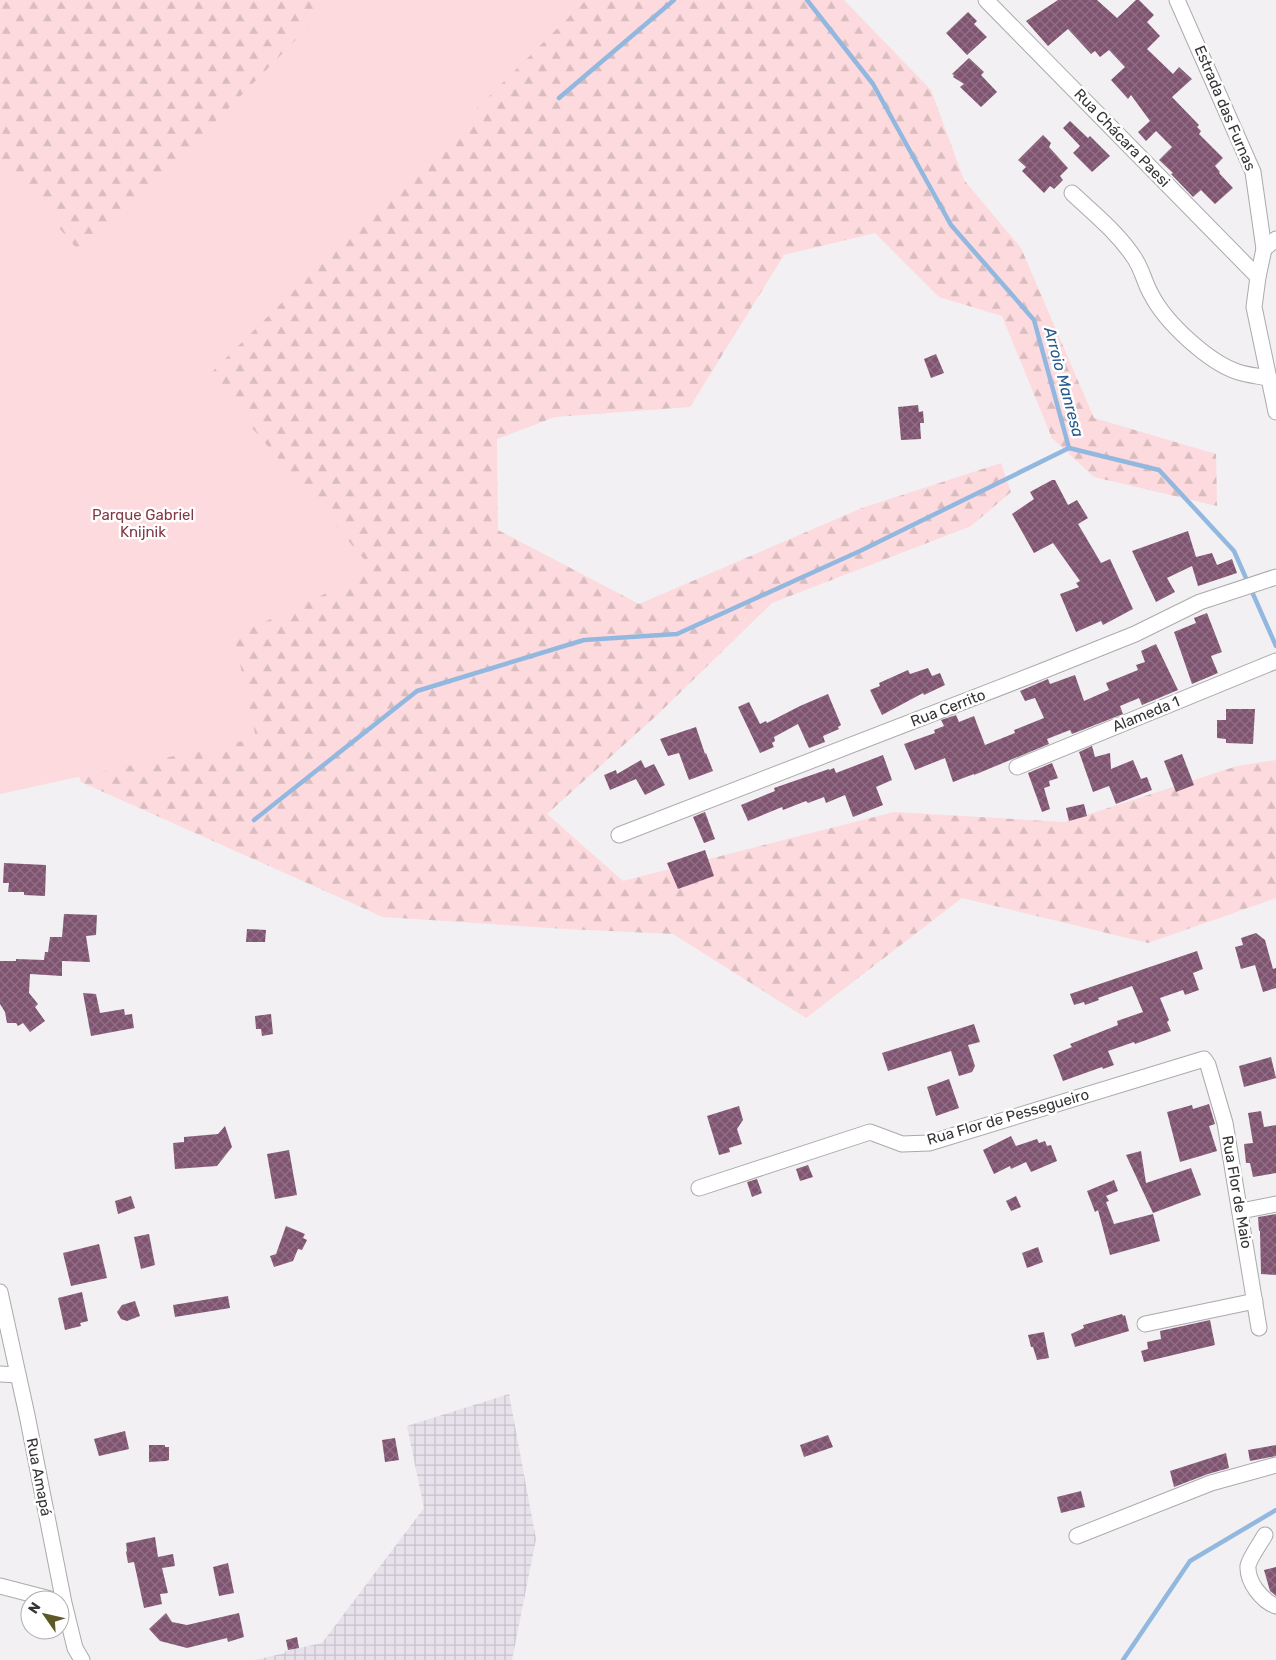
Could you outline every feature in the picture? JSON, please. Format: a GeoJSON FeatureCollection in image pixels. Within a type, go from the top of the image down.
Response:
{"type":"FeatureCollection","features":[{"type":"Feature","properties":{"kind":"street","name":"Rua Chácara Paesi"},"geometry":{"type":"LineString","coordinates":[[986,0],[1258,276]]}},
{"type":"Feature","properties":{"kind":"street","name":"Estrada das Furnas"},"geometry":{"type":"LineString","coordinates":[[1176,1],[1253,172],[1264,249]]}},
{"type":"Feature","properties":{"kind":"street"},"geometry":{"type":"LineString","coordinates":[[1072,193],[1113,232],[1133,256],[1143,273],[1150,293],[1161,311],[1190,341],[1217,362],[1238,372],[1268,378]]}},
{"type":"Feature","properties":{"kind":"street"},"geometry":{"type":"LineString","coordinates":[[1276,239],[1264,249],[1254,307],[1276,412]]}},
{"type":"Feature","properties":{"kind":"street","name":"Rua Cerrito"},"geometry":{"type":"LineString","coordinates":[[619,835],[1135,634],[1200,602],[1276,577]]}},
{"type":"Feature","properties":{"kind":"street","name":"Alameda 1"},"geometry":{"type":"LineString","coordinates":[[1017,767],[1276,662]]}},
{"type":"Feature","properties":{"kind":"street","name":"Rua Flor de Pessegueiro"},"geometry":{"type":"LineString","coordinates":[[699,1188],[870,1132],[902,1144],[929,1142],[1204,1059]]}},
{"type":"Feature","properties":{"kind":"street","name":"Rua Flor de Maio"},"geometry":{"type":"LineString","coordinates":[[1204,1059],[1208,1065],[1225,1123],[1260,1328]]}},
{"type":"Feature","properties":{"kind":"street"},"geometry":{"type":"LineString","coordinates":[[1241,1211],[1276,1204]]}},
{"type":"Feature","properties":{"kind":"street","name":"Rua Amapá"},"geometry":{"type":"LineString","coordinates":[[0,1292],[18,1375],[57,1590]]}},
{"type":"Feature","properties":{"kind":"street"},"geometry":{"type":"LineString","coordinates":[[1145,1324],[1255,1301]]}},
{"type":"Feature","properties":{"kind":"street"},"geometry":{"type":"LineString","coordinates":[[0,1374],[18,1375]]}},
{"type":"Feature","properties":{"kind":"street"},"geometry":{"type":"LineString","coordinates":[[1076,1536],[1210,1484],[1276,1465]]}},
{"type":"Feature","properties":{"kind":"street"},"geometry":{"type":"LineString","coordinates":[[1265,1534],[1248,1565],[1251,1583],[1263,1597],[1276,1606]]}},
{"type":"Feature","properties":{"kind":"street"},"geometry":{"type":"LineString","coordinates":[[0,1586],[20,1591]]}},
{"type":"Feature","properties":{"kind":"street","name":"Rua Amapá"},"geometry":{"type":"LineString","coordinates":[[70,1634],[82,1660]]}},
{"type":"Feature","properties":{"kind":"shaded area"},"geometry":{"type":"Polygon","coordinates":[[[509,1394],[536,1539],[512,1660],[255,1660],[322,1643],[424,1508],[407,1426],[509,1394]]]}},
{"type":"Feature","properties":{"kind":"green space"},"geometry":{"type":"Polygon","coordinates":[[[0,0],[844,0],[931,90],[964,180],[1021,248],[1094,418],[1216,454],[1217,506],[1094,477],[1052,438],[1002,316],[939,297],[875,233],[784,255],[690,407],[555,417],[497,439],[498,530],[639,604],[862,508],[1001,463],[1011,492],[971,526],[772,603],[656,716],[547,814],[623,881],[894,812],[1065,822],[1237,766],[1276,760],[1276,898],[1148,943],[962,898],[806,1018],[673,934],[383,917],[81,782],[33,649],[0,460],[0,0]]]}},
{"type":"Feature","properties":{"kind":"green space","name":"Parque Gabriel Knijnik"},"geometry":{"type":"Polygon","coordinates":[[[335,0],[586,0],[208,376],[374,571],[234,636],[256,738],[0,794],[0,158],[83,256],[335,0]]]}},
{"type":"Feature","properties":{"kind":"building"},"geometry":{"type":"Polygon","coordinates":[[[1058,0],[1097,0],[1117,18],[1136,0],[1139,0],[1154,15],[1147,22],[1160,36],[1147,49],[1173,74],[1179,67],[1192,79],[1172,97],[1199,125],[1197,127],[1201,131],[1199,134],[1223,158],[1215,166],[1233,188],[1215,204],[1201,190],[1193,197],[1171,174],[1173,173],[1159,160],[1172,147],[1156,131],[1146,141],[1138,132],[1150,121],[1131,95],[1128,99],[1111,80],[1125,67],[1109,50],[1100,57],[1095,51],[1091,54],[1068,29],[1048,46],[1026,21],[1058,0]]]}},
{"type":"Feature","properties":{"kind":"building"},"geometry":{"type":"Polygon","coordinates":[[[968,12],[977,21],[974,24],[987,37],[967,55],[946,33],[968,12]]]}},
{"type":"Feature","properties":{"kind":"building"},"geometry":{"type":"Polygon","coordinates":[[[969,58],[984,72],[981,75],[997,92],[981,107],[960,87],[964,84],[953,77],[954,75],[952,74],[969,58]]]}},
{"type":"Feature","properties":{"kind":"building"},"geometry":{"type":"Polygon","coordinates":[[[1070,121],[1088,138],[1090,136],[1110,156],[1092,172],[1073,153],[1080,146],[1063,128],[1070,121]]]}},
{"type":"Feature","properties":{"kind":"building"},"geometry":{"type":"Polygon","coordinates":[[[1043,135],[1051,143],[1049,147],[1068,168],[1060,176],[1063,180],[1054,189],[1050,186],[1044,193],[1022,171],[1026,167],[1018,160],[1043,135]]]}},
{"type":"Feature","properties":{"kind":"building"},"geometry":{"type":"Polygon","coordinates":[[[936,354],[944,373],[931,378],[924,359],[936,354]]]}},
{"type":"Feature","properties":{"kind":"building"},"geometry":{"type":"Polygon","coordinates":[[[918,405],[919,412],[923,411],[924,423],[920,423],[921,439],[901,440],[898,407],[918,405]]]}},
{"type":"Feature","properties":{"kind":"building"},"geometry":{"type":"Polygon","coordinates":[[[1055,480],[1068,505],[1077,500],[1088,518],[1078,524],[1101,563],[1110,559],[1133,609],[1103,625],[1101,621],[1076,632],[1060,594],[1079,587],[1076,583],[1080,581],[1053,543],[1034,553],[1012,514],[1034,499],[1030,492],[1055,480]]]}},
{"type":"Feature","properties":{"kind":"building"},"geometry":{"type":"Polygon","coordinates":[[[1188,531],[1196,557],[1212,553],[1217,565],[1232,559],[1237,573],[1198,586],[1192,566],[1167,578],[1175,592],[1156,602],[1132,551],[1188,531]]]}},
{"type":"Feature","properties":{"kind":"building"},"geometry":{"type":"Polygon","coordinates":[[[1207,613],[1222,652],[1211,656],[1218,673],[1192,684],[1174,632],[1196,623],[1194,618],[1207,613]]]}},
{"type":"Feature","properties":{"kind":"building"},"geometry":{"type":"Polygon","coordinates":[[[1156,644],[1178,690],[1142,705],[1139,698],[1120,706],[1123,714],[1072,734],[1070,730],[1047,739],[1049,744],[953,782],[945,758],[915,770],[904,744],[935,733],[934,730],[944,726],[941,720],[956,715],[959,722],[974,716],[985,745],[1015,733],[1014,730],[1044,718],[1035,698],[1025,701],[1020,691],[1048,679],[1050,684],[1075,675],[1084,701],[1109,690],[1106,683],[1138,670],[1136,665],[1145,662],[1141,651],[1156,644]]]}},
{"type":"Feature","properties":{"kind":"building"},"geometry":{"type":"Polygon","coordinates":[[[928,668],[932,676],[940,673],[945,685],[924,695],[923,693],[882,715],[870,690],[880,686],[879,683],[908,670],[910,674],[928,668]]]}},
{"type":"Feature","properties":{"kind":"building"},"geometry":{"type":"Polygon","coordinates":[[[828,694],[841,725],[838,727],[839,729],[823,736],[825,742],[809,748],[798,724],[774,737],[775,741],[772,743],[774,747],[760,753],[738,707],[749,702],[760,724],[766,721],[767,723],[828,694]]]}},
{"type":"Feature","properties":{"kind":"building"},"geometry":{"type":"Polygon","coordinates":[[[1226,709],[1255,709],[1253,744],[1226,743],[1226,739],[1217,738],[1217,720],[1226,720],[1226,709]]]}},
{"type":"Feature","properties":{"kind":"building"},"geometry":{"type":"Polygon","coordinates":[[[696,727],[713,771],[689,780],[679,753],[668,756],[660,739],[696,727]]]}},
{"type":"Feature","properties":{"kind":"building"},"geometry":{"type":"Polygon","coordinates":[[[1092,746],[1095,757],[1110,753],[1111,769],[1133,760],[1141,779],[1147,777],[1152,790],[1116,804],[1109,786],[1093,792],[1079,752],[1092,746]]]}},
{"type":"Feature","properties":{"kind":"building"},"geometry":{"type":"Polygon","coordinates":[[[1182,754],[1194,785],[1176,792],[1164,761],[1182,754]]]}},
{"type":"Feature","properties":{"kind":"building"},"geometry":{"type":"Polygon","coordinates":[[[883,755],[892,780],[876,787],[883,805],[853,817],[845,795],[826,803],[824,797],[808,803],[806,801],[783,810],[782,807],[748,821],[741,805],[775,791],[774,788],[829,769],[834,768],[836,773],[883,755]]]}},
{"type":"Feature","properties":{"kind":"building"},"geometry":{"type":"Polygon","coordinates":[[[641,760],[645,768],[654,764],[665,785],[645,795],[636,779],[610,790],[604,775],[616,770],[617,774],[641,760]]]}},
{"type":"Feature","properties":{"kind":"building"},"geometry":{"type":"Polygon","coordinates":[[[1052,763],[1058,778],[1049,781],[1050,786],[1044,788],[1050,809],[1042,812],[1028,773],[1052,763]]]}},
{"type":"Feature","properties":{"kind":"building"},"geometry":{"type":"Polygon","coordinates":[[[1084,804],[1087,816],[1069,821],[1066,808],[1084,804]]]}},
{"type":"Feature","properties":{"kind":"building"},"geometry":{"type":"Polygon","coordinates":[[[705,812],[715,839],[704,843],[693,817],[705,812]]]}},
{"type":"Feature","properties":{"kind":"building"},"geometry":{"type":"Polygon","coordinates":[[[705,850],[714,876],[678,889],[667,863],[705,850]]]}},
{"type":"Feature","properties":{"kind":"building"},"geometry":{"type":"Polygon","coordinates":[[[4,863],[46,865],[45,896],[24,895],[24,892],[8,892],[9,883],[3,883],[4,863]]]}},
{"type":"Feature","properties":{"kind":"building"},"geometry":{"type":"Polygon","coordinates":[[[64,914],[97,915],[96,935],[86,936],[90,962],[62,961],[62,976],[30,974],[29,993],[38,1004],[35,1007],[45,1021],[30,1032],[23,1023],[18,1026],[16,1023],[7,1023],[5,1012],[0,1004],[0,961],[16,961],[16,959],[44,960],[45,952],[48,952],[50,937],[62,937],[64,914]]]}},
{"type":"Feature","properties":{"kind":"building"},"geometry":{"type":"Polygon","coordinates":[[[247,929],[266,930],[265,942],[246,942],[247,929]]]}},
{"type":"Feature","properties":{"kind":"building"},"geometry":{"type":"Polygon","coordinates":[[[1256,933],[1265,940],[1273,969],[1276,968],[1276,988],[1263,992],[1255,965],[1241,969],[1235,947],[1243,945],[1241,938],[1256,933]]]}},
{"type":"Feature","properties":{"kind":"building"},"geometry":{"type":"Polygon","coordinates":[[[1197,951],[1203,969],[1193,973],[1199,990],[1185,995],[1183,990],[1160,998],[1169,1020],[1167,1022],[1171,1031],[1108,1051],[1114,1065],[1103,1069],[1102,1067],[1063,1081],[1053,1055],[1072,1047],[1070,1044],[1118,1025],[1117,1021],[1143,1012],[1132,986],[1098,998],[1099,1000],[1085,1005],[1084,1002],[1074,1005],[1070,994],[1197,951]]]}},
{"type":"Feature","properties":{"kind":"building"},"geometry":{"type":"Polygon","coordinates":[[[83,993],[96,994],[100,1013],[124,1009],[125,1015],[132,1014],[134,1028],[91,1036],[83,993]]]}},
{"type":"Feature","properties":{"kind":"building"},"geometry":{"type":"Polygon","coordinates":[[[271,1014],[273,1034],[262,1036],[261,1029],[256,1029],[255,1016],[271,1014]]]}},
{"type":"Feature","properties":{"kind":"building"},"geometry":{"type":"Polygon","coordinates":[[[974,1024],[980,1042],[968,1045],[975,1066],[972,1072],[959,1076],[951,1051],[888,1071],[882,1053],[974,1024]]]}},
{"type":"Feature","properties":{"kind":"building"},"geometry":{"type":"Polygon","coordinates":[[[1271,1057],[1276,1078],[1244,1087],[1239,1066],[1271,1057]]]}},
{"type":"Feature","properties":{"kind":"building"},"geometry":{"type":"Polygon","coordinates":[[[949,1079],[959,1108],[936,1116],[927,1087],[949,1079]]]}},
{"type":"Feature","properties":{"kind":"building"},"geometry":{"type":"Polygon","coordinates":[[[1209,1104],[1215,1124],[1209,1126],[1217,1151],[1180,1162],[1167,1112],[1192,1105],[1193,1109],[1209,1104]]]}},
{"type":"Feature","properties":{"kind":"building"},"geometry":{"type":"Polygon","coordinates":[[[739,1106],[743,1120],[737,1129],[742,1144],[729,1148],[730,1152],[719,1155],[707,1116],[739,1106]]]}},
{"type":"Feature","properties":{"kind":"building"},"geometry":{"type":"Polygon","coordinates":[[[1261,1111],[1264,1127],[1276,1125],[1276,1173],[1253,1177],[1250,1163],[1246,1163],[1244,1144],[1253,1143],[1248,1113],[1261,1111]]]}},
{"type":"Feature","properties":{"kind":"building"},"geometry":{"type":"Polygon","coordinates":[[[225,1126],[232,1147],[217,1166],[175,1169],[173,1143],[184,1142],[184,1137],[218,1134],[225,1126]]]}},
{"type":"Feature","properties":{"kind":"building"},"geometry":{"type":"Polygon","coordinates":[[[1011,1136],[1016,1146],[1037,1139],[1039,1143],[1045,1141],[1047,1146],[1051,1145],[1057,1161],[1031,1172],[1026,1162],[1011,1169],[1010,1166],[994,1174],[983,1150],[1011,1136]]]}},
{"type":"Feature","properties":{"kind":"building"},"geometry":{"type":"Polygon","coordinates":[[[289,1150],[297,1195],[275,1199],[267,1154],[289,1150]]]}},
{"type":"Feature","properties":{"kind":"building"},"geometry":{"type":"Polygon","coordinates":[[[1141,1151],[1146,1183],[1191,1168],[1201,1195],[1153,1213],[1126,1155],[1141,1151]]]}},
{"type":"Feature","properties":{"kind":"building"},"geometry":{"type":"Polygon","coordinates":[[[808,1165],[813,1177],[800,1181],[796,1169],[808,1165]]]}},
{"type":"Feature","properties":{"kind":"building"},"geometry":{"type":"Polygon","coordinates":[[[757,1179],[762,1193],[752,1197],[747,1182],[757,1179]]]}},
{"type":"Feature","properties":{"kind":"building"},"geometry":{"type":"Polygon","coordinates":[[[1114,1180],[1118,1191],[1106,1196],[1109,1201],[1106,1202],[1114,1224],[1153,1214],[1160,1241],[1110,1255],[1098,1210],[1095,1212],[1087,1191],[1114,1180]]]}},
{"type":"Feature","properties":{"kind":"building"},"geometry":{"type":"Polygon","coordinates":[[[131,1196],[135,1208],[118,1214],[115,1201],[131,1196]]]}},
{"type":"Feature","properties":{"kind":"building"},"geometry":{"type":"Polygon","coordinates":[[[1016,1196],[1021,1207],[1011,1211],[1006,1201],[1016,1196]]]}},
{"type":"Feature","properties":{"kind":"building"},"geometry":{"type":"Polygon","coordinates":[[[1276,1214],[1276,1275],[1261,1274],[1258,1217],[1276,1214]]]}},
{"type":"Feature","properties":{"kind":"building"},"geometry":{"type":"Polygon","coordinates":[[[286,1226],[305,1234],[303,1238],[307,1240],[302,1250],[298,1249],[293,1261],[274,1267],[270,1256],[276,1254],[286,1226]]]}},
{"type":"Feature","properties":{"kind":"building"},"geometry":{"type":"Polygon","coordinates":[[[149,1234],[155,1265],[141,1269],[134,1237],[149,1234]]]}},
{"type":"Feature","properties":{"kind":"building"},"geometry":{"type":"Polygon","coordinates":[[[99,1244],[107,1278],[71,1286],[63,1253],[99,1244]]]}},
{"type":"Feature","properties":{"kind":"building"},"geometry":{"type":"Polygon","coordinates":[[[1038,1247],[1043,1262],[1027,1268],[1022,1253],[1038,1247]]]}},
{"type":"Feature","properties":{"kind":"building"},"geometry":{"type":"Polygon","coordinates":[[[82,1292],[88,1321],[80,1323],[81,1326],[65,1330],[58,1298],[82,1292]]]}},
{"type":"Feature","properties":{"kind":"building"},"geometry":{"type":"Polygon","coordinates":[[[228,1296],[230,1308],[175,1317],[173,1305],[228,1296]]]}},
{"type":"Feature","properties":{"kind":"building"},"geometry":{"type":"Polygon","coordinates":[[[135,1301],[140,1316],[127,1321],[121,1319],[117,1312],[122,1305],[135,1301]]]}},
{"type":"Feature","properties":{"kind":"building"},"geometry":{"type":"Polygon","coordinates":[[[1122,1314],[1123,1316],[1125,1315],[1129,1331],[1075,1347],[1071,1334],[1084,1328],[1083,1325],[1122,1314]]]}},
{"type":"Feature","properties":{"kind":"building"},"geometry":{"type":"Polygon","coordinates":[[[1210,1320],[1215,1345],[1144,1362],[1141,1351],[1148,1349],[1147,1342],[1161,1339],[1160,1331],[1210,1320]]]}},
{"type":"Feature","properties":{"kind":"building"},"geometry":{"type":"Polygon","coordinates":[[[1044,1332],[1049,1358],[1037,1360],[1028,1335],[1044,1332]]]}},
{"type":"Feature","properties":{"kind":"building"},"geometry":{"type":"Polygon","coordinates":[[[125,1431],[129,1449],[99,1456],[94,1439],[125,1431]]]}},
{"type":"Feature","properties":{"kind":"building"},"geometry":{"type":"Polygon","coordinates":[[[828,1435],[833,1447],[804,1457],[800,1445],[828,1435]]]}},
{"type":"Feature","properties":{"kind":"building"},"geometry":{"type":"Polygon","coordinates":[[[395,1438],[399,1460],[385,1462],[382,1440],[395,1438]]]}},
{"type":"Feature","properties":{"kind":"building"},"geometry":{"type":"Polygon","coordinates":[[[149,1445],[165,1445],[165,1447],[169,1447],[169,1460],[149,1462],[149,1445]]]}},
{"type":"Feature","properties":{"kind":"building"},"geometry":{"type":"Polygon","coordinates":[[[1276,1445],[1276,1456],[1250,1461],[1248,1450],[1276,1445]]]}},
{"type":"Feature","properties":{"kind":"building"},"geometry":{"type":"Polygon","coordinates":[[[1226,1453],[1229,1468],[1174,1487],[1170,1471],[1226,1453]]]}},
{"type":"Feature","properties":{"kind":"building"},"geometry":{"type":"Polygon","coordinates":[[[1081,1491],[1085,1507],[1061,1513],[1057,1497],[1081,1491]]]}},
{"type":"Feature","properties":{"kind":"building"},"geometry":{"type":"Polygon","coordinates":[[[155,1537],[158,1557],[173,1554],[175,1566],[162,1568],[168,1593],[160,1594],[162,1604],[144,1608],[134,1562],[128,1563],[126,1543],[155,1537]]]}},
{"type":"Feature","properties":{"kind":"building"},"geometry":{"type":"Polygon","coordinates":[[[228,1563],[234,1593],[219,1596],[213,1567],[228,1563]]]}},
{"type":"Feature","properties":{"kind":"building"},"geometry":{"type":"Polygon","coordinates":[[[1276,1567],[1276,1596],[1270,1591],[1264,1570],[1276,1567]]]}},
{"type":"Feature","properties":{"kind":"building"},"geometry":{"type":"Polygon","coordinates":[[[166,1613],[172,1622],[187,1625],[239,1613],[244,1637],[228,1642],[227,1638],[187,1648],[160,1641],[149,1629],[166,1613]]]}},
{"type":"Feature","properties":{"kind":"building"},"geometry":{"type":"Polygon","coordinates":[[[297,1637],[299,1648],[288,1650],[286,1640],[297,1637]]]}},
{"type":"Feature","properties":{"kind":"waterway"},"geometry":{"type":"LineString","coordinates":[[559,98],[674,0]]}},
{"type":"Feature","properties":{"kind":"waterway","name":"Arroio Manresa"},"geometry":{"type":"LineString","coordinates":[[807,0],[873,84],[951,225],[1034,320],[1069,448],[1159,470],[1234,551],[1276,646]]}},
{"type":"Feature","properties":{"kind":"waterway"},"geometry":{"type":"LineString","coordinates":[[254,820],[417,691],[584,640],[677,634],[860,551],[1069,448]]}},
{"type":"Feature","properties":{"kind":"waterway"},"geometry":{"type":"LineString","coordinates":[[1123,1660],[1190,1561],[1276,1510]]}}]}
